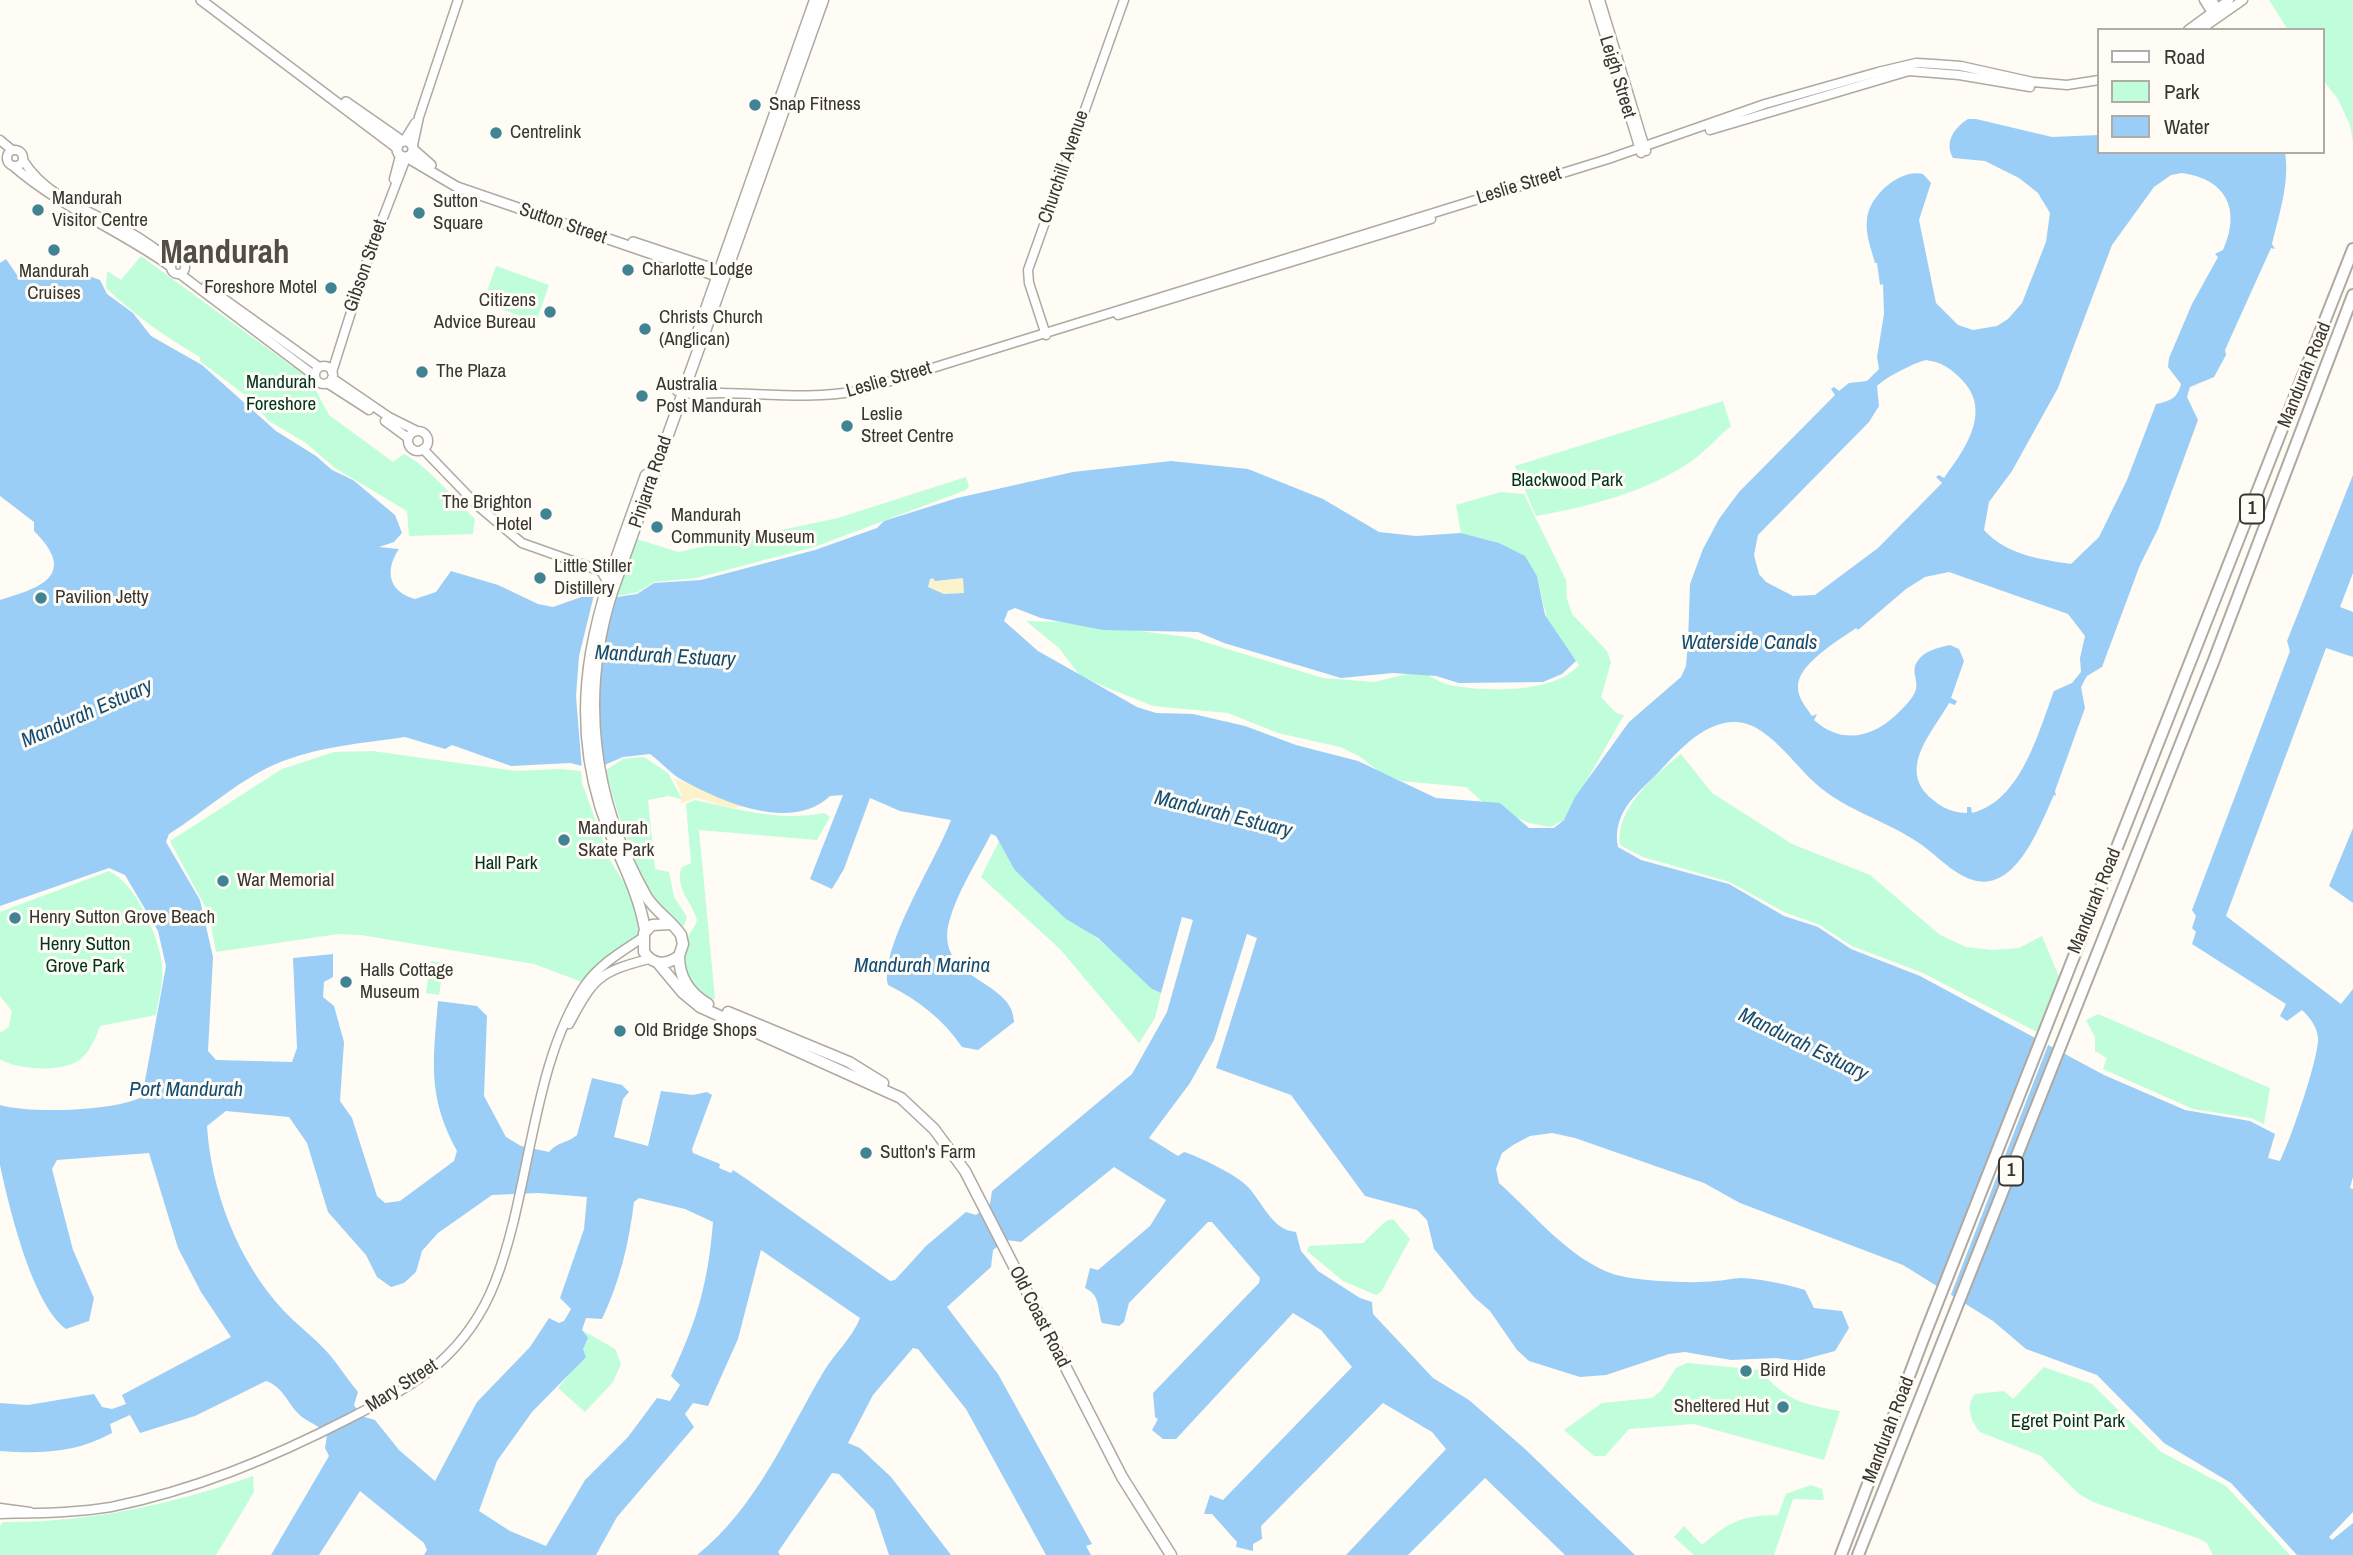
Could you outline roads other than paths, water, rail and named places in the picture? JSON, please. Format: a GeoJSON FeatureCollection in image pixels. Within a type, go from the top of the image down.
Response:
{"type":"FeatureCollection","features":[{"type":"Feature","properties":{"kind":"highway","name":"Mandurah Road"},"geometry":{"type":"LineString","coordinates":[[1841,1555],[1925,1334],[2353,249]]}},
{"type":"Feature","properties":{"kind":"highway","name":"Mandurah Road"},"geometry":{"type":"LineString","coordinates":[[1858,1555],[2219,647],[2353,295]]}},
{"type":"Feature","properties":{"kind":"main road","name":"Sutton Street"},"geometry":{"type":"LineString","coordinates":[[201,0],[405,150],[449,178],[721,274]]}},
{"type":"Feature","properties":{"kind":"main road","name":"Sutton Street"},"geometry":{"type":"LineString","coordinates":[[210,0],[405,150]]}},
{"type":"Feature","properties":{"kind":"main road","name":"Pinjarra Road"},"geometry":{"type":"LineString","coordinates":[[643,934],[640,904],[605,821],[585,721],[586,682],[594,628],[681,388],[815,0]]}},
{"type":"Feature","properties":{"kind":"main road","name":"Pinjarra Road"},"geometry":{"type":"LineString","coordinates":[[721,274],[823,0]]}},
{"type":"Feature","properties":{"kind":"main road","name":"Pinjarra Road"},"geometry":{"type":"LineString","coordinates":[[597,779],[645,894],[670,924]]}},
{"type":"Feature","properties":{"kind":"main road"},"geometry":{"type":"LineString","coordinates":[[657,923],[670,924],[681,935],[683,944],[679,957],[667,963],[653,961],[644,952],[643,934],[657,923]]}},
{"type":"Feature","properties":{"kind":"main road","name":"Old Coast Road"},"geometry":{"type":"LineString","coordinates":[[679,957],[682,979],[705,1003],[849,1062],[882,1082],[934,1129],[965,1171],[1122,1477],[1171,1555]]}},
{"type":"Feature","properties":{"kind":"main road","name":"Old Coast Road"},"geometry":{"type":"LineString","coordinates":[[653,961],[700,1007],[728,1017],[780,1046],[892,1092]]}},
{"type":"Feature","properties":{"kind":"street","name":"Gibson Street"},"geometry":{"type":"LineString","coordinates":[[330,378],[458,0]]}},
{"type":"Feature","properties":{"kind":"street","name":"Churchill Avenue"},"geometry":{"type":"LineString","coordinates":[[1045,334],[1029,283],[1028,270],[1124,0]]}},
{"type":"Feature","properties":{"kind":"street","name":"Leigh Street"},"geometry":{"type":"LineString","coordinates":[[1594,0],[1643,150]]}},
{"type":"Feature","properties":{"kind":"street","name":"Leigh Street"},"geometry":{"type":"LineString","coordinates":[[1600,0],[1643,150]]}},
{"type":"Feature","properties":{"kind":"street"},"geometry":{"type":"LineString","coordinates":[[2203,0],[2216,10]]}},
{"type":"Feature","properties":{"kind":"street"},"geometry":{"type":"LineString","coordinates":[[2191,28],[2229,0]]}},
{"type":"Feature","properties":{"kind":"street"},"geometry":{"type":"LineString","coordinates":[[2202,28],[2216,10],[2243,0]]}},
{"type":"Feature","properties":{"kind":"street","name":"Leslie Street"},"geometry":{"type":"LineString","coordinates":[[681,388],[708,393],[829,396],[858,391],[1643,150],[1765,104],[1916,63],[1961,65],[2033,82],[2067,85],[2098,83]]}},
{"type":"Feature","properties":{"kind":"street"},"geometry":{"type":"LineString","coordinates":[[0,140],[13,166],[65,206],[172,264]]}},
{"type":"Feature","properties":{"kind":"street"},"geometry":{"type":"LineString","coordinates":[[0,149],[9,154],[20,152],[34,177],[48,188],[136,236],[172,264],[173,273],[182,272],[320,369],[408,438],[412,449],[423,449],[522,543],[601,571],[609,588]]}},
{"type":"Feature","properties":{"kind":"street"},"geometry":{"type":"LineString","coordinates":[[13,166],[23,160]]}},
{"type":"Feature","properties":{"kind":"street","name":"Gibson Street"},"geometry":{"type":"LineString","coordinates":[[320,369],[338,348]]}},
{"type":"Feature","properties":{"kind":"street"},"geometry":{"type":"LineString","coordinates":[[320,369],[319,382],[330,378]]}},
{"type":"Feature","properties":{"kind":"street"},"geometry":{"type":"LineString","coordinates":[[330,378],[389,417],[427,437],[423,449]]}},
{"type":"Feature","properties":{"kind":"street"},"geometry":{"type":"LineString","coordinates":[[408,438],[417,430]]}},
{"type":"Feature","properties":{"kind":"street","name":"Mary Street"},"geometry":{"type":"LineString","coordinates":[[0,1514],[96,1509],[149,1498],[225,1475],[363,1412],[409,1386],[438,1364],[472,1326],[495,1283],[561,1035],[586,985],[605,963],[643,934]]}},
{"type":"Feature","properties":{"kind":"street","name":"Mary Street"},"geometry":{"type":"LineString","coordinates":[[561,1035],[601,977],[610,970],[653,961]]}},
{"type":"Feature","properties":{"kind":"street"},"geometry":{"type":"LineString","coordinates":[[0,1508],[0,1514]]}},
{"type":"Feature","properties":{"kind":"street","name":"Mary Street"},"geometry":{"type":"LineString","coordinates":[[0,1508],[30,1513]]}},
{"type":"Feature","properties":{"kind":"water"},"geometry":{"type":"Polygon","coordinates":[[[1968,119],[1976,119],[2052,137],[2098,135],[2098,154],[2285,154],[2285,187],[2272,244],[2275,249],[2271,248],[2214,377],[2190,387],[2187,397],[2198,420],[2158,529],[2140,565],[2102,667],[2087,676],[2081,687],[2085,708],[2055,791],[2056,796],[2054,795],[2022,858],[2010,871],[1996,879],[1981,882],[1963,876],[1916,841],[1826,792],[1758,729],[1737,722],[1725,723],[1713,726],[1691,740],[1632,799],[1618,825],[1618,847],[1641,860],[1729,884],[1784,916],[1818,927],[1851,949],[1920,976],[2104,1075],[2185,1110],[2250,1121],[2275,1134],[2268,1158],[2280,1161],[2309,1080],[2317,1048],[2316,1030],[2302,1010],[2287,1021],[2280,1016],[2286,1004],[2192,944],[2196,932],[2192,928],[2196,916],[2192,910],[2290,651],[2287,641],[2353,475],[2353,573],[2340,607],[2353,612],[2353,657],[2326,648],[2226,916],[2341,1004],[2353,989],[2353,1177],[2350,1188],[2353,1189],[2353,1512],[2329,1537],[2332,1540],[2353,1523],[2353,1555],[2297,1555],[2231,1483],[2164,1443],[2097,1375],[2026,1349],[1993,1321],[1903,1265],[1740,1203],[1704,1183],[1575,1138],[1552,1133],[1530,1136],[1502,1153],[1496,1169],[1499,1183],[1552,1234],[1581,1257],[1613,1274],[1635,1278],[1692,1282],[1741,1278],[1790,1286],[1805,1290],[1814,1308],[1842,1311],[1849,1328],[1835,1351],[1798,1361],[1776,1358],[1731,1360],[1685,1352],[1669,1354],[1606,1375],[1580,1377],[1529,1361],[1517,1350],[1490,1311],[1474,1297],[1434,1249],[1427,1220],[1417,1210],[1365,1196],[1291,1095],[1216,1068],[1257,938],[1247,934],[1214,1040],[1190,1083],[1149,1138],[1178,1156],[1184,1152],[1191,1154],[1243,1182],[1274,1221],[1296,1232],[1301,1251],[1318,1271],[1360,1298],[1372,1302],[1373,1314],[1433,1378],[1469,1400],[1525,1449],[1635,1555],[1565,1555],[1485,1478],[1408,1555],[1346,1555],[1446,1449],[1432,1432],[1383,1403],[1261,1526],[1262,1539],[1253,1544],[1253,1551],[1236,1547],[1237,1542],[1212,1514],[1204,1514],[1210,1495],[1223,1500],[1352,1367],[1321,1330],[1293,1313],[1176,1439],[1163,1439],[1152,1430],[1158,1419],[1155,1417],[1153,1393],[1259,1283],[1260,1278],[1212,1222],[1208,1222],[1129,1303],[1124,1322],[1119,1326],[1102,1323],[1096,1299],[1085,1288],[1090,1268],[1098,1270],[1150,1226],[1166,1200],[1114,1167],[1021,1242],[1006,1240],[993,1250],[991,1267],[947,1307],[998,1374],[1092,1544],[1086,1546],[1091,1555],[1046,1555],[966,1409],[918,1349],[913,1348],[873,1395],[848,1443],[860,1448],[891,1477],[951,1555],[889,1555],[874,1510],[839,1474],[832,1473],[778,1552],[780,1555],[697,1555],[718,1536],[754,1493],[824,1371],[860,1318],[761,1250],[738,1339],[708,1406],[693,1403],[685,1414],[694,1427],[617,1517],[596,1555],[424,1555],[427,1550],[424,1543],[360,1491],[319,1555],[271,1555],[329,1456],[325,1448],[327,1435],[300,1415],[278,1388],[266,1381],[195,1416],[140,1433],[130,1415],[110,1424],[112,1433],[85,1445],[44,1452],[0,1451],[0,1403],[28,1405],[94,1394],[102,1407],[112,1409],[126,1404],[122,1395],[231,1337],[201,1292],[178,1248],[149,1153],[57,1160],[52,1169],[73,1250],[94,1298],[89,1321],[66,1329],[43,1299],[33,1277],[16,1229],[0,1165],[0,1105],[31,1110],[72,1110],[129,1102],[142,1097],[166,966],[158,931],[125,875],[109,868],[0,906],[0,600],[41,584],[50,577],[54,568],[47,546],[34,531],[34,522],[0,496],[0,263],[6,259],[17,275],[27,268],[81,280],[89,276],[100,280],[107,294],[133,313],[151,336],[202,365],[276,431],[316,456],[332,470],[353,480],[395,515],[402,533],[394,542],[379,547],[399,549],[392,565],[392,580],[399,591],[415,599],[436,592],[451,571],[498,585],[538,604],[553,607],[590,594],[610,598],[637,594],[654,583],[701,580],[815,550],[877,528],[884,521],[957,498],[1073,472],[1171,461],[1248,469],[1323,499],[1379,532],[1416,536],[1461,533],[1499,543],[1525,556],[1537,576],[1545,615],[1576,661],[1562,674],[1543,682],[1459,683],[1436,676],[1393,673],[1341,678],[1224,643],[1198,632],[1103,630],[1041,618],[1015,608],[1008,611],[1004,621],[1038,651],[1137,707],[1156,713],[1193,714],[1245,726],[1296,745],[1358,761],[1436,798],[1500,803],[1529,828],[1554,828],[1564,820],[1575,797],[1629,722],[1681,677],[1686,666],[1690,584],[1703,549],[1719,519],[1739,492],[1835,395],[1831,389],[1834,387],[1839,391],[1849,383],[1867,381],[1879,369],[1877,357],[1884,314],[1883,284],[1880,285],[1877,263],[1870,246],[1867,219],[1873,201],[1880,193],[1896,180],[1914,173],[1923,174],[1931,183],[1919,220],[1936,303],[1958,325],[1973,330],[1997,326],[2008,319],[2022,303],[2046,242],[2050,213],[2038,193],[2019,178],[1985,161],[1953,158],[1950,141],[1955,131],[1968,119]],[[2182,173],[2171,175],[2154,187],[2112,245],[2058,388],[2012,471],[1989,502],[1984,530],[2013,550],[2035,558],[2071,564],[2099,537],[2127,480],[2156,404],[2172,398],[2179,389],[2181,384],[2168,367],[2169,358],[2192,304],[2218,257],[2215,254],[2223,250],[2231,222],[2226,199],[2219,189],[2197,176],[2182,173]],[[1926,360],[1893,375],[1877,386],[1879,406],[1869,422],[1758,535],[1754,555],[1759,574],[1766,582],[1793,596],[1815,595],[1878,548],[1942,483],[1936,477],[1939,475],[1944,478],[1968,441],[1973,428],[1975,402],[1959,377],[1948,368],[1926,360]],[[1949,572],[1925,577],[1906,589],[1858,630],[1856,628],[1812,661],[1800,678],[1799,694],[1812,716],[1817,714],[1814,720],[1825,728],[1847,735],[1869,732],[1890,720],[1912,698],[1916,689],[1915,665],[1923,655],[1950,645],[1959,649],[1964,661],[1951,698],[1957,701],[1955,705],[1949,703],[1927,738],[1917,763],[1917,775],[1922,787],[1940,805],[1962,813],[1967,813],[1967,807],[1971,807],[1972,813],[1989,806],[2003,795],[2015,780],[2034,745],[2054,691],[2072,683],[2081,672],[2080,658],[2085,636],[2068,614],[1949,572]],[[963,578],[935,581],[930,579],[928,587],[944,594],[964,593],[963,578]],[[405,737],[343,746],[283,761],[238,785],[169,834],[166,842],[200,900],[213,957],[208,1051],[216,1060],[292,1062],[297,1048],[293,958],[333,954],[333,977],[324,982],[323,997],[334,1006],[344,1042],[340,1101],[352,1118],[377,1196],[385,1203],[400,1201],[454,1161],[457,1151],[441,1113],[434,1078],[438,1001],[477,1006],[487,1016],[484,1096],[506,1137],[521,1146],[549,1152],[555,1146],[574,1138],[592,1078],[622,1085],[629,1092],[623,1099],[614,1137],[648,1146],[661,1091],[693,1095],[707,1092],[712,1095],[692,1149],[693,1153],[720,1164],[719,1168],[731,1173],[733,1170],[890,1281],[895,1280],[926,1246],[966,1212],[976,1215],[990,1204],[992,1191],[1132,1074],[1167,1012],[1193,920],[1182,917],[1161,993],[1152,989],[1098,938],[1066,919],[1014,869],[996,836],[991,834],[957,900],[949,922],[947,941],[953,956],[963,968],[1002,997],[1011,1008],[1014,1022],[978,1050],[962,1047],[929,1011],[888,985],[892,949],[900,927],[951,820],[900,811],[870,798],[844,869],[832,889],[810,879],[843,795],[830,796],[815,807],[797,812],[778,813],[718,798],[684,781],[650,754],[623,757],[595,769],[570,763],[511,766],[452,745],[445,749],[405,737]],[[226,1111],[207,1126],[214,1175],[221,1200],[240,1247],[253,1270],[288,1316],[318,1342],[358,1392],[354,1405],[361,1416],[375,1420],[399,1450],[435,1481],[477,1402],[530,1347],[549,1318],[559,1323],[564,1321],[571,1309],[560,1298],[584,1229],[587,1197],[538,1193],[492,1195],[438,1233],[422,1251],[416,1272],[404,1283],[391,1287],[377,1277],[366,1255],[328,1212],[307,1143],[289,1117],[226,1111]],[[639,1198],[634,1202],[623,1262],[608,1305],[602,1319],[586,1318],[582,1330],[588,1338],[583,1349],[586,1357],[532,1412],[497,1461],[479,1511],[510,1531],[546,1546],[585,1480],[628,1437],[657,1398],[670,1401],[680,1385],[671,1376],[700,1302],[713,1222],[685,1209],[639,1198]]]}},
{"type":"Feature","properties":{"kind":"water"},"geometry":{"type":"Polygon","coordinates":[[[2353,828],[2353,903],[2329,886],[2353,828]]]}},
{"type":"Feature","properties":{"kind":"place","name":"Snap Fitness"},"geometry":{"type":"Point","coordinates":[755,105]}},
{"type":"Feature","properties":{"kind":"place","name":"Centrelink"},"geometry":{"type":"Point","coordinates":[496,133]}},
{"type":"Feature","properties":{"kind":"place","name":"Mandurah Visitor Centre"},"geometry":{"type":"Point","coordinates":[38,210]}},
{"type":"Feature","properties":{"kind":"place","name":"Sutton Square"},"geometry":{"type":"Point","coordinates":[419,213]}},
{"type":"Feature","properties":{"kind":"place","name":"Mandurah Cruises"},"geometry":{"type":"Point","coordinates":[54,250]}},
{"type":"Feature","properties":{"kind":"place","name":"Charlotte Lodge"},"geometry":{"type":"Point","coordinates":[628,270]}},
{"type":"Feature","properties":{"kind":"place","name":"Foreshore Motel"},"geometry":{"type":"Point","coordinates":[331,288]}},
{"type":"Feature","properties":{"kind":"place","name":"Citizens Advice Bureau"},"geometry":{"type":"Point","coordinates":[550,312]}},
{"type":"Feature","properties":{"kind":"place","name":"Christs Church (Anglican)"},"geometry":{"type":"Point","coordinates":[645,329]}},
{"type":"Feature","properties":{"kind":"place","name":"The Plaza"},"geometry":{"type":"Point","coordinates":[422,372]}},
{"type":"Feature","properties":{"kind":"place","name":"Australia Post Mandurah"},"geometry":{"type":"Point","coordinates":[642,396]}},
{"type":"Feature","properties":{"kind":"place","name":"Leslie Street Centre"},"geometry":{"type":"Point","coordinates":[847,426]}},
{"type":"Feature","properties":{"kind":"place","name":"The Brighton Hotel"},"geometry":{"type":"Point","coordinates":[546,514]}},
{"type":"Feature","properties":{"kind":"place","name":"Mandurah Community Museum"},"geometry":{"type":"Point","coordinates":[657,527]}},
{"type":"Feature","properties":{"kind":"place","name":"Little Stiller Distillery"},"geometry":{"type":"Point","coordinates":[540,578]}},
{"type":"Feature","properties":{"kind":"place","name":"Pavilion Jetty"},"geometry":{"type":"Point","coordinates":[41,598]}},
{"type":"Feature","properties":{"kind":"place","name":"Mandurah Skate Park"},"geometry":{"type":"Point","coordinates":[564,840]}},
{"type":"Feature","properties":{"kind":"place","name":"War Memorial"},"geometry":{"type":"Point","coordinates":[223,881]}},
{"type":"Feature","properties":{"kind":"place","name":"Henry Sutton Grove Beach"},"geometry":{"type":"Point","coordinates":[15,918]}},
{"type":"Feature","properties":{"kind":"place","name":"Halls Cottage Museum"},"geometry":{"type":"Point","coordinates":[346,982]}},
{"type":"Feature","properties":{"kind":"place","name":"Old Bridge Shops"},"geometry":{"type":"Point","coordinates":[620,1031]}},
{"type":"Feature","properties":{"kind":"place","name":"Sutton's Farm"},"geometry":{"type":"Point","coordinates":[866,1153]}},
{"type":"Feature","properties":{"kind":"place","name":"Bird Hide"},"geometry":{"type":"Point","coordinates":[1746,1371]}},
{"type":"Feature","properties":{"kind":"place","name":"Sheltered Hut"},"geometry":{"type":"Point","coordinates":[1783,1407]}},
{"type":"Feature","properties":{"kind":"district","name":"Mandurah"},"geometry":{"type":"Point","coordinates":[225,254]}},
{"type":"Feature","properties":{"kind":"park label","name":"Mandurah Foreshore"},"geometry":{"type":"Point","coordinates":[281,394]}},
{"type":"Feature","properties":{"kind":"park label","name":"Blackwood Park"},"geometry":{"type":"Point","coordinates":[1567,481]}},
{"type":"Feature","properties":{"kind":"park label","name":"Hall Park"},"geometry":{"type":"Point","coordinates":[506,864]}},
{"type":"Feature","properties":{"kind":"park label","name":"Henry Sutton Grove Park"},"geometry":{"type":"Point","coordinates":[85,956]}},
{"type":"Feature","properties":{"kind":"park label","name":"Egret Point Park"},"geometry":{"type":"Point","coordinates":[2068,1422]}},
{"type":"Feature","properties":{"kind":"water label","name":"Waterside Canals"},"geometry":{"type":"Point","coordinates":[1749,643]}},
{"type":"Feature","properties":{"kind":"water label","name":"Mandurah Estuary"},"geometry":{"type":"Point","coordinates":[665,657]}},
{"type":"Feature","properties":{"kind":"water label","name":"Mandurah Estuary"},"geometry":{"type":"Point","coordinates":[87,714]}},
{"type":"Feature","properties":{"kind":"water label","name":"Mandurah Estuary"},"geometry":{"type":"Point","coordinates":[1223,815]}},
{"type":"Feature","properties":{"kind":"water label","name":"Mandurah Marina"},"geometry":{"type":"Point","coordinates":[922,966]}},
{"type":"Feature","properties":{"kind":"water label","name":"Mandurah Estuary"},"geometry":{"type":"Point","coordinates":[1803,1045]}},
{"type":"Feature","properties":{"kind":"water label","name":"Port Mandurah"},"geometry":{"type":"Point","coordinates":[186,1090]}}]}
